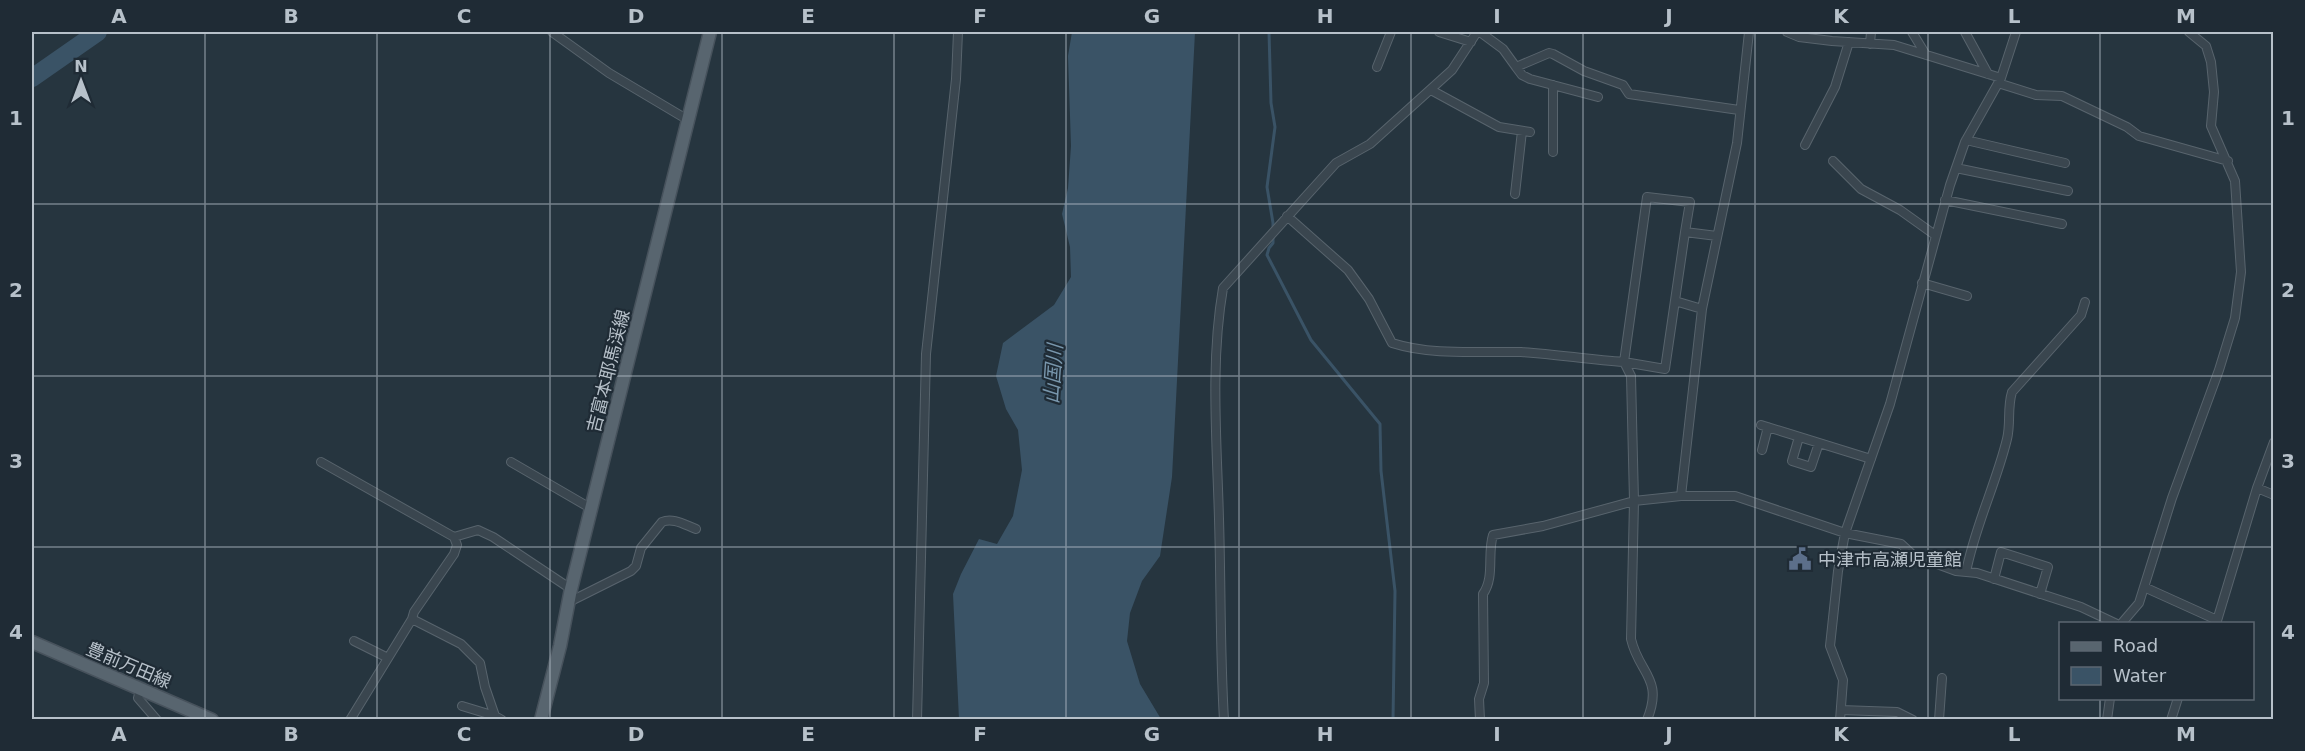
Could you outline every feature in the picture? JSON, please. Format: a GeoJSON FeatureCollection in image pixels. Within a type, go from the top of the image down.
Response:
{"type":"FeatureCollection","features":[{"type":"Feature","properties":{"kind":"main road","name":"吉富本耶馬渓線"},"geometry":{"type":"LineString","coordinates":[[541,720],[571,589],[710,32]]}},
{"type":"Feature","properties":{"kind":"main road","name":"豊前万田線"},"geometry":{"type":"LineString","coordinates":[[32,642],[212,720]]}},
{"type":"Feature","properties":{"kind":"street"},"geometry":{"type":"LineString","coordinates":[[552,32],[609,73],[688,120]]}},
{"type":"Feature","properties":{"kind":"street"},"geometry":{"type":"LineString","coordinates":[[917,720],[926,354],[956,79],[958,32]]}},
{"type":"Feature","properties":{"kind":"street"},"geometry":{"type":"LineString","coordinates":[[1377,67],[1391,32]]}},
{"type":"Feature","properties":{"kind":"street"},"geometry":{"type":"LineString","coordinates":[[1439,32],[1471,42]]}},
{"type":"Feature","properties":{"kind":"street"},"geometry":{"type":"LineString","coordinates":[[1224,720],[1217,451],[1217,374],[1223,288],[1336,163],[1370,144],[1431,90],[1452,70],[1479,32],[1503,49],[1516,67],[1530,79],[1598,97]]}},
{"type":"Feature","properties":{"kind":"street"},"geometry":{"type":"LineString","coordinates":[[1681,496],[1702,309],[1737,143],[1749,32]]}},
{"type":"Feature","properties":{"kind":"street"},"geometry":{"type":"LineString","coordinates":[[1787,32],[1799,37],[1894,45],[1988,74],[2036,95],[2062,96],[2127,127],[2139,136],[2228,161]]}},
{"type":"Feature","properties":{"kind":"street"},"geometry":{"type":"LineString","coordinates":[[1870,44],[1871,32]]}},
{"type":"Feature","properties":{"kind":"street"},"geometry":{"type":"LineString","coordinates":[[1912,32],[1926,55]]}},
{"type":"Feature","properties":{"kind":"street"},"geometry":{"type":"LineString","coordinates":[[1965,32],[1988,74]]}},
{"type":"Feature","properties":{"kind":"street"},"geometry":{"type":"LineString","coordinates":[[1840,720],[1843,680],[1830,646],[1838,572],[1845,533],[1890,404],[1945,200],[1966,140],[2000,80],[2016,32]]}},
{"type":"Feature","properties":{"kind":"street"},"geometry":{"type":"LineString","coordinates":[[2122,622],[2139,603],[2172,498],[2219,370],[2235,318],[2241,272],[2235,181],[2211,126],[2214,92],[2211,62],[2206,46],[2189,32]]}},
{"type":"Feature","properties":{"kind":"street"},"geometry":{"type":"LineString","coordinates":[[1804,145],[1835,87],[1849,42]]}},
{"type":"Feature","properties":{"kind":"street"},"geometry":{"type":"LineString","coordinates":[[1516,67],[1549,53],[1584,71],[1623,85],[1629,94],[1739,111]]}},
{"type":"Feature","properties":{"kind":"street"},"geometry":{"type":"LineString","coordinates":[[1553,85],[1553,152]]}},
{"type":"Feature","properties":{"kind":"street"},"geometry":{"type":"LineString","coordinates":[[1431,90],[1499,127],[1526,132],[1515,194]]}},
{"type":"Feature","properties":{"kind":"street"},"geometry":{"type":"LineString","coordinates":[[1966,140],[2065,163]]}},
{"type":"Feature","properties":{"kind":"street"},"geometry":{"type":"LineString","coordinates":[[1833,161],[1861,189],[1900,210],[1935,235]]}},
{"type":"Feature","properties":{"kind":"street"},"geometry":{"type":"LineString","coordinates":[[1956,168],[2068,191]]}},
{"type":"Feature","properties":{"kind":"street"},"geometry":{"type":"LineString","coordinates":[[1287,216],[1348,270],[1369,299],[1392,343],[1409,348],[1480,353],[1523,352],[1624,362],[1665,369],[1690,202],[1647,197],[1624,362],[1630,376],[1634,501],[1631,639],[1634,652],[1649,675],[1654,690],[1653,705],[1647,720]]}},
{"type":"Feature","properties":{"kind":"street"},"geometry":{"type":"LineString","coordinates":[[1945,200],[2062,224]]}},
{"type":"Feature","properties":{"kind":"street"},"geometry":{"type":"LineString","coordinates":[[1685,232],[1717,236]]}},
{"type":"Feature","properties":{"kind":"street"},"geometry":{"type":"LineString","coordinates":[[1922,283],[1967,296]]}},
{"type":"Feature","properties":{"kind":"street"},"geometry":{"type":"LineString","coordinates":[[1675,301],[1702,309]]}},
{"type":"Feature","properties":{"kind":"street"},"geometry":{"type":"LineString","coordinates":[[1966,572],[1971,546],[2008,437],[2009,402],[2012,392],[2081,315],[2085,302]]}},
{"type":"Feature","properties":{"kind":"street"},"geometry":{"type":"LineString","coordinates":[[1762,450],[1765,426],[1871,459]]}},
{"type":"Feature","properties":{"kind":"street"},"geometry":{"type":"LineString","coordinates":[[1799,437],[1792,461],[1811,466],[1819,443]]}},
{"type":"Feature","properties":{"kind":"street"},"geometry":{"type":"LineString","coordinates":[[2144,587],[2216,622],[2257,488],[2274,442]]}},
{"type":"Feature","properties":{"kind":"street"},"geometry":{"type":"LineString","coordinates":[[321,462],[454,537],[457,545],[454,554],[414,612],[412,619],[350,720]]}},
{"type":"Feature","properties":{"kind":"street"},"geometry":{"type":"LineString","coordinates":[[511,462],[592,509]]}},
{"type":"Feature","properties":{"kind":"street"},"geometry":{"type":"LineString","coordinates":[[2257,488],[2274,495]]}},
{"type":"Feature","properties":{"kind":"street"},"geometry":{"type":"LineString","coordinates":[[1480,720],[1479,699],[1484,683],[1483,594],[1489,585],[1490,543],[1493,535],[1543,526],[1634,501],[1681,496],[1735,496],[1845,533],[1901,544],[1913,555],[1956,571],[1977,573],[2115,622]]}},
{"type":"Feature","properties":{"kind":"street"},"geometry":{"type":"LineString","coordinates":[[569,602],[631,571],[636,566],[641,548],[662,522],[675,521],[696,529]]}},
{"type":"Feature","properties":{"kind":"street"},"geometry":{"type":"LineString","coordinates":[[454,537],[478,530],[493,537],[571,589]]}},
{"type":"Feature","properties":{"kind":"street"},"geometry":{"type":"LineString","coordinates":[[1994,579],[2001,552],[2048,567],[2040,594]]}},
{"type":"Feature","properties":{"kind":"street"},"geometry":{"type":"LineString","coordinates":[[412,619],[461,644],[480,663],[484,687],[498,718]]}},
{"type":"Feature","properties":{"kind":"street"},"geometry":{"type":"LineString","coordinates":[[354,641],[388,658]]}},
{"type":"Feature","properties":{"kind":"street"},"geometry":{"type":"LineString","coordinates":[[1939,720],[1942,678]]}},
{"type":"Feature","properties":{"kind":"street"},"geometry":{"type":"LineString","coordinates":[[140,690],[138,698],[157,720]]}},
{"type":"Feature","properties":{"kind":"street"},"geometry":{"type":"LineString","coordinates":[[2106,720],[2110,700]]}},
{"type":"Feature","properties":{"kind":"street"},"geometry":{"type":"LineString","coordinates":[[2171,720],[2178,700]]}},
{"type":"Feature","properties":{"kind":"street"},"geometry":{"type":"LineString","coordinates":[[462,706],[498,718]]}},
{"type":"Feature","properties":{"kind":"street"},"geometry":{"type":"LineString","coordinates":[[1840,710],[1897,712],[1913,720]]}},
{"type":"Feature","properties":{"kind":"water","name":"山国川"},"geometry":{"type":"Polygon","coordinates":[[[1072,32],[1195,32],[1172,477],[1160,556],[1142,581],[1130,613],[1127,641],[1140,684],[1161,719],[959,719],[953,594],[979,539],[997,544],[1013,516],[1022,470],[1018,430],[1006,409],[996,376],[1003,343],[1054,305],[1071,277],[1070,247],[1062,214],[1068,188],[1071,146],[1068,56],[1072,32]]]}},
{"type":"Feature","properties":{"kind":"waterway"},"geometry":{"type":"LineString","coordinates":[[32,78],[98,32]]}},
{"type":"Feature","properties":{"kind":"waterway"},"geometry":{"type":"LineString","coordinates":[[1269,32],[1271,103],[1275,127],[1267,187],[1273,223],[1273,243],[1267,255],[1311,340],[1380,424],[1381,471],[1395,591],[1393,720]]}},
{"type":"Feature","properties":{"kind":"place","name":"中津市高瀬児童館"},"geometry":{"type":"Point","coordinates":[1800,559]}}]}
